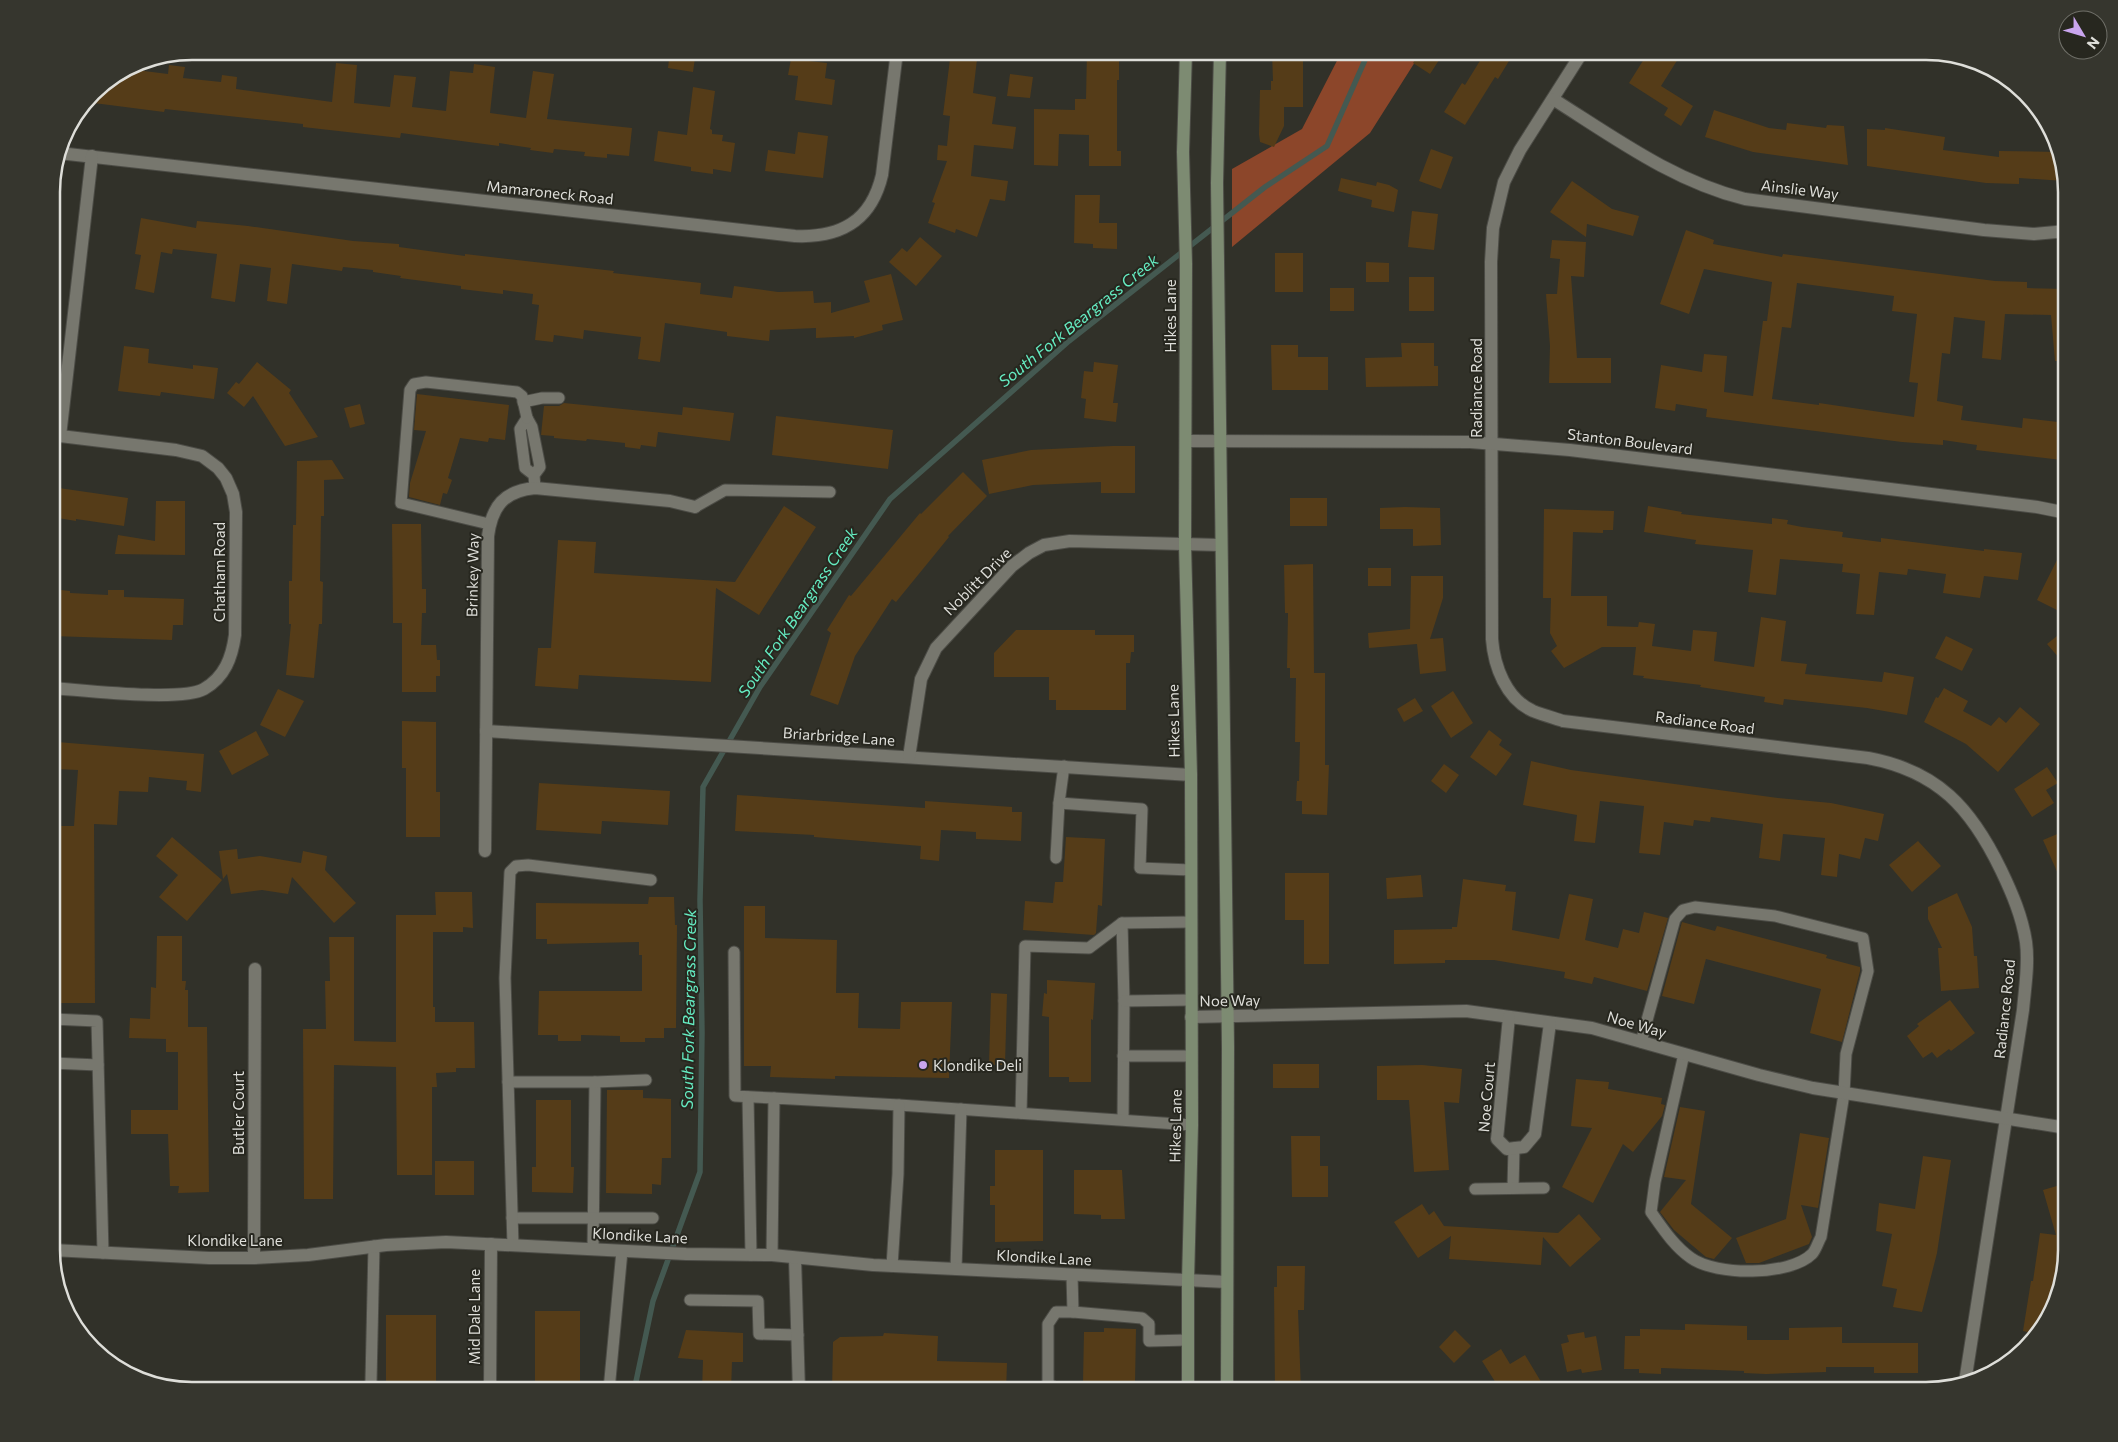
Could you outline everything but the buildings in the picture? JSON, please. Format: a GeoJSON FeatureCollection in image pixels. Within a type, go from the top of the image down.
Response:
{"type":"FeatureCollection","features":[{"type":"Feature","properties":{"kind":"main road","name":"Hikes Lane"},"geometry":{"type":"LineString","coordinates":[[1186,60],[1184,213],[1187,441],[1185,545],[1191,774],[1192,1017],[1188,1382]]}},
{"type":"Feature","properties":{"kind":"main road"},"geometry":{"type":"LineString","coordinates":[[1220,60],[1217,183],[1227,1016],[1227,1382]]}},
{"type":"Feature","properties":{"kind":"street","name":"Mamaroneck Road"},"geometry":{"type":"LineString","coordinates":[[66,154],[817,237],[839,231],[857,220],[872,202],[879,189],[896,60]]}},
{"type":"Feature","properties":{"kind":"street","name":"Radiance Road"},"geometry":{"type":"LineString","coordinates":[[1578,60],[1520,150],[1504,182],[1493,228],[1491,262],[1493,654],[1502,679],[1511,692],[1532,711],[1563,721],[1886,762],[1904,767],[1931,780],[1946,792],[1977,826],[2010,888],[2026,943],[2028,964],[2023,1010],[1966,1375]]}},
{"type":"Feature","properties":{"kind":"street","name":"Ainslie Way"},"geometry":{"type":"LineString","coordinates":[[1553,99],[1666,170],[1720,193],[1745,199],[1984,230],[2034,234],[2058,232]]}},
{"type":"Feature","properties":{"kind":"street"},"geometry":{"type":"LineString","coordinates":[[60,405],[92,156]]}},
{"type":"Feature","properties":{"kind":"street","name":"Chatham Road"},"geometry":{"type":"LineString","coordinates":[[60,436],[193,453],[202,456],[218,468],[226,478],[233,494],[236,512],[235,635],[232,654],[219,678],[204,689],[192,693],[149,694],[60,688]]}},
{"type":"Feature","properties":{"kind":"street","name":"Stanton Boulevard"},"geometry":{"type":"LineString","coordinates":[[1187,441],[1470,442],[1580,451],[2038,507],[2058,511]]}},
{"type":"Feature","properties":{"kind":"street","name":"Brinkey Way"},"geometry":{"type":"LineString","coordinates":[[485,851],[488,536],[489,524],[497,506],[509,495],[534,488],[670,501],[695,507]]}},
{"type":"Feature","properties":{"kind":"street","name":"Noblitt Drive"},"geometry":{"type":"LineString","coordinates":[[910,758],[917,696],[927,663],[949,631],[1012,566],[1029,553],[1044,545],[1061,541],[1220,545]]}},
{"type":"Feature","properties":{"kind":"street","name":"Briarbridge Lane"},"geometry":{"type":"LineString","coordinates":[[486,731],[1191,774]]}},
{"type":"Feature","properties":{"kind":"street","name":"Butler Court"},"geometry":{"type":"LineString","coordinates":[[254,1258],[255,969]]}},
{"type":"Feature","properties":{"kind":"street","name":"Noe Way"},"geometry":{"type":"LineString","coordinates":[[1192,1017],[1466,1011],[1592,1028],[1758,1075],[1844,1094],[2058,1127]]}},
{"type":"Feature","properties":{"kind":"street","name":"Noe Court"},"geometry":{"type":"LineString","coordinates":[[1509,1017],[1497,1139],[1507,1149],[1514,1148]]}},
{"type":"Feature","properties":{"kind":"street"},"geometry":{"type":"LineString","coordinates":[[1514,1148],[1524,1147],[1535,1134],[1550,1023]]}},
{"type":"Feature","properties":{"kind":"street","name":"Klondike Lane"},"geometry":{"type":"LineString","coordinates":[[60,1250],[209,1258],[254,1258],[308,1255],[374,1246],[446,1242],[660,1253],[772,1255],[892,1266],[1227,1282]]}},
{"type":"Feature","properties":{"kind":"street","name":"Mid Dale Lane"},"geometry":{"type":"LineString","coordinates":[[490,1382],[491,1244]]}},
{"type":"Feature","properties":{"kind":"street"},"geometry":{"type":"LineString","coordinates":[[796,1258],[799,1382]]}},
{"type":"Feature","properties":{"kind":"lane"},"geometry":{"type":"LineString","coordinates":[[489,524],[400,503],[410,390],[414,384],[426,382],[516,392],[522,396],[527,418],[532,427],[540,467],[534,475],[534,488]]}},
{"type":"Feature","properties":{"kind":"lane"},"geometry":{"type":"LineString","coordinates":[[523,402],[542,398],[558,398]]}},
{"type":"Feature","properties":{"kind":"lane"},"geometry":{"type":"LineString","coordinates":[[695,507],[725,490],[830,492]]}},
{"type":"Feature","properties":{"kind":"lane"},"geometry":{"type":"LineString","coordinates":[[1056,858],[1059,803],[1064,766]]}},
{"type":"Feature","properties":{"kind":"lane"},"geometry":{"type":"LineString","coordinates":[[1059,803],[1142,809],[1140,868],[1191,870]]}},
{"type":"Feature","properties":{"kind":"lane"},"geometry":{"type":"LineString","coordinates":[[513,1245],[505,978],[510,872],[516,866],[528,865],[651,880]]}},
{"type":"Feature","properties":{"kind":"lane"},"geometry":{"type":"LineString","coordinates":[[1641,1042],[1675,919],[1683,910],[1695,907],[1775,916],[1863,938],[1868,971],[1846,1054],[1844,1094],[1821,1237],[1812,1254],[1795,1264],[1745,1272],[1708,1267],[1692,1258],[1668,1237],[1651,1212],[1655,1182],[1684,1054]]}},
{"type":"Feature","properties":{"kind":"lane"},"geometry":{"type":"LineString","coordinates":[[1021,1113],[1025,946],[1089,948],[1122,924],[1191,922]]}},
{"type":"Feature","properties":{"kind":"lane"},"geometry":{"type":"LineString","coordinates":[[1122,924],[1124,1001],[1123,1119]]}},
{"type":"Feature","properties":{"kind":"lane"},"geometry":{"type":"LineString","coordinates":[[734,952],[735,1096],[1123,1119],[1192,1125]]}},
{"type":"Feature","properties":{"kind":"lane"},"geometry":{"type":"LineString","coordinates":[[1124,1001],[1191,1000]]}},
{"type":"Feature","properties":{"kind":"lane"},"geometry":{"type":"LineString","coordinates":[[60,1019],[97,1021],[103,1253]]}},
{"type":"Feature","properties":{"kind":"lane"},"geometry":{"type":"LineString","coordinates":[[1123,1056],[1192,1056]]}},
{"type":"Feature","properties":{"kind":"lane"},"geometry":{"type":"LineString","coordinates":[[60,1063],[98,1064]]}},
{"type":"Feature","properties":{"kind":"lane"},"geometry":{"type":"LineString","coordinates":[[508,1082],[646,1080]]}},
{"type":"Feature","properties":{"kind":"lane"},"geometry":{"type":"LineString","coordinates":[[593,1249],[595,1082]]}},
{"type":"Feature","properties":{"kind":"lane"},"geometry":{"type":"LineString","coordinates":[[748,1097],[751,1255]]}},
{"type":"Feature","properties":{"kind":"lane"},"geometry":{"type":"LineString","coordinates":[[772,1255],[774,1098]]}},
{"type":"Feature","properties":{"kind":"lane"},"geometry":{"type":"LineString","coordinates":[[892,1266],[898,1174],[899,1105]]}},
{"type":"Feature","properties":{"kind":"lane"},"geometry":{"type":"LineString","coordinates":[[956,1269],[961,1109]]}},
{"type":"Feature","properties":{"kind":"lane"},"geometry":{"type":"LineString","coordinates":[[1513,1188],[1514,1148]]}},
{"type":"Feature","properties":{"kind":"lane"},"geometry":{"type":"LineString","coordinates":[[1475,1189],[1544,1188]]}},
{"type":"Feature","properties":{"kind":"lane"},"geometry":{"type":"LineString","coordinates":[[512,1218],[653,1218]]}},
{"type":"Feature","properties":{"kind":"lane"},"geometry":{"type":"LineString","coordinates":[[371,1381],[374,1246]]}},
{"type":"Feature","properties":{"kind":"lane"},"geometry":{"type":"LineString","coordinates":[[610,1382],[622,1251]]}},
{"type":"Feature","properties":{"kind":"lane"},"geometry":{"type":"LineString","coordinates":[[1072,1275],[1073,1312]]}},
{"type":"Feature","properties":{"kind":"lane"},"geometry":{"type":"LineString","coordinates":[[690,1300],[758,1301],[759,1334],[798,1336]]}},
{"type":"Feature","properties":{"kind":"lane"},"geometry":{"type":"LineString","coordinates":[[1048,1382],[1048,1324],[1056,1312],[1142,1318],[1148,1324],[1149,1341],[1188,1340]]}},
{"type":"Feature","properties":{"kind":"shaded area"},"geometry":{"type":"Polygon","coordinates":[[[1337,60],[1416,60],[1370,133],[1232,247],[1232,169],[1302,129],[1337,60]]]}},
{"type":"Feature","properties":{"kind":"waterway","name":"South Fork Beargrass Creek"},"geometry":{"type":"LineString","coordinates":[[636,1382],[653,1301],[700,1172],[702,1033],[700,900],[703,787],[760,687],[890,499],[1069,341],[1265,187],[1327,146],[1365,60]]}},
{"type":"Feature","properties":{"kind":"place","name":"Klondike Deli"},"geometry":{"type":"Point","coordinates":[923,1065]}}]}
